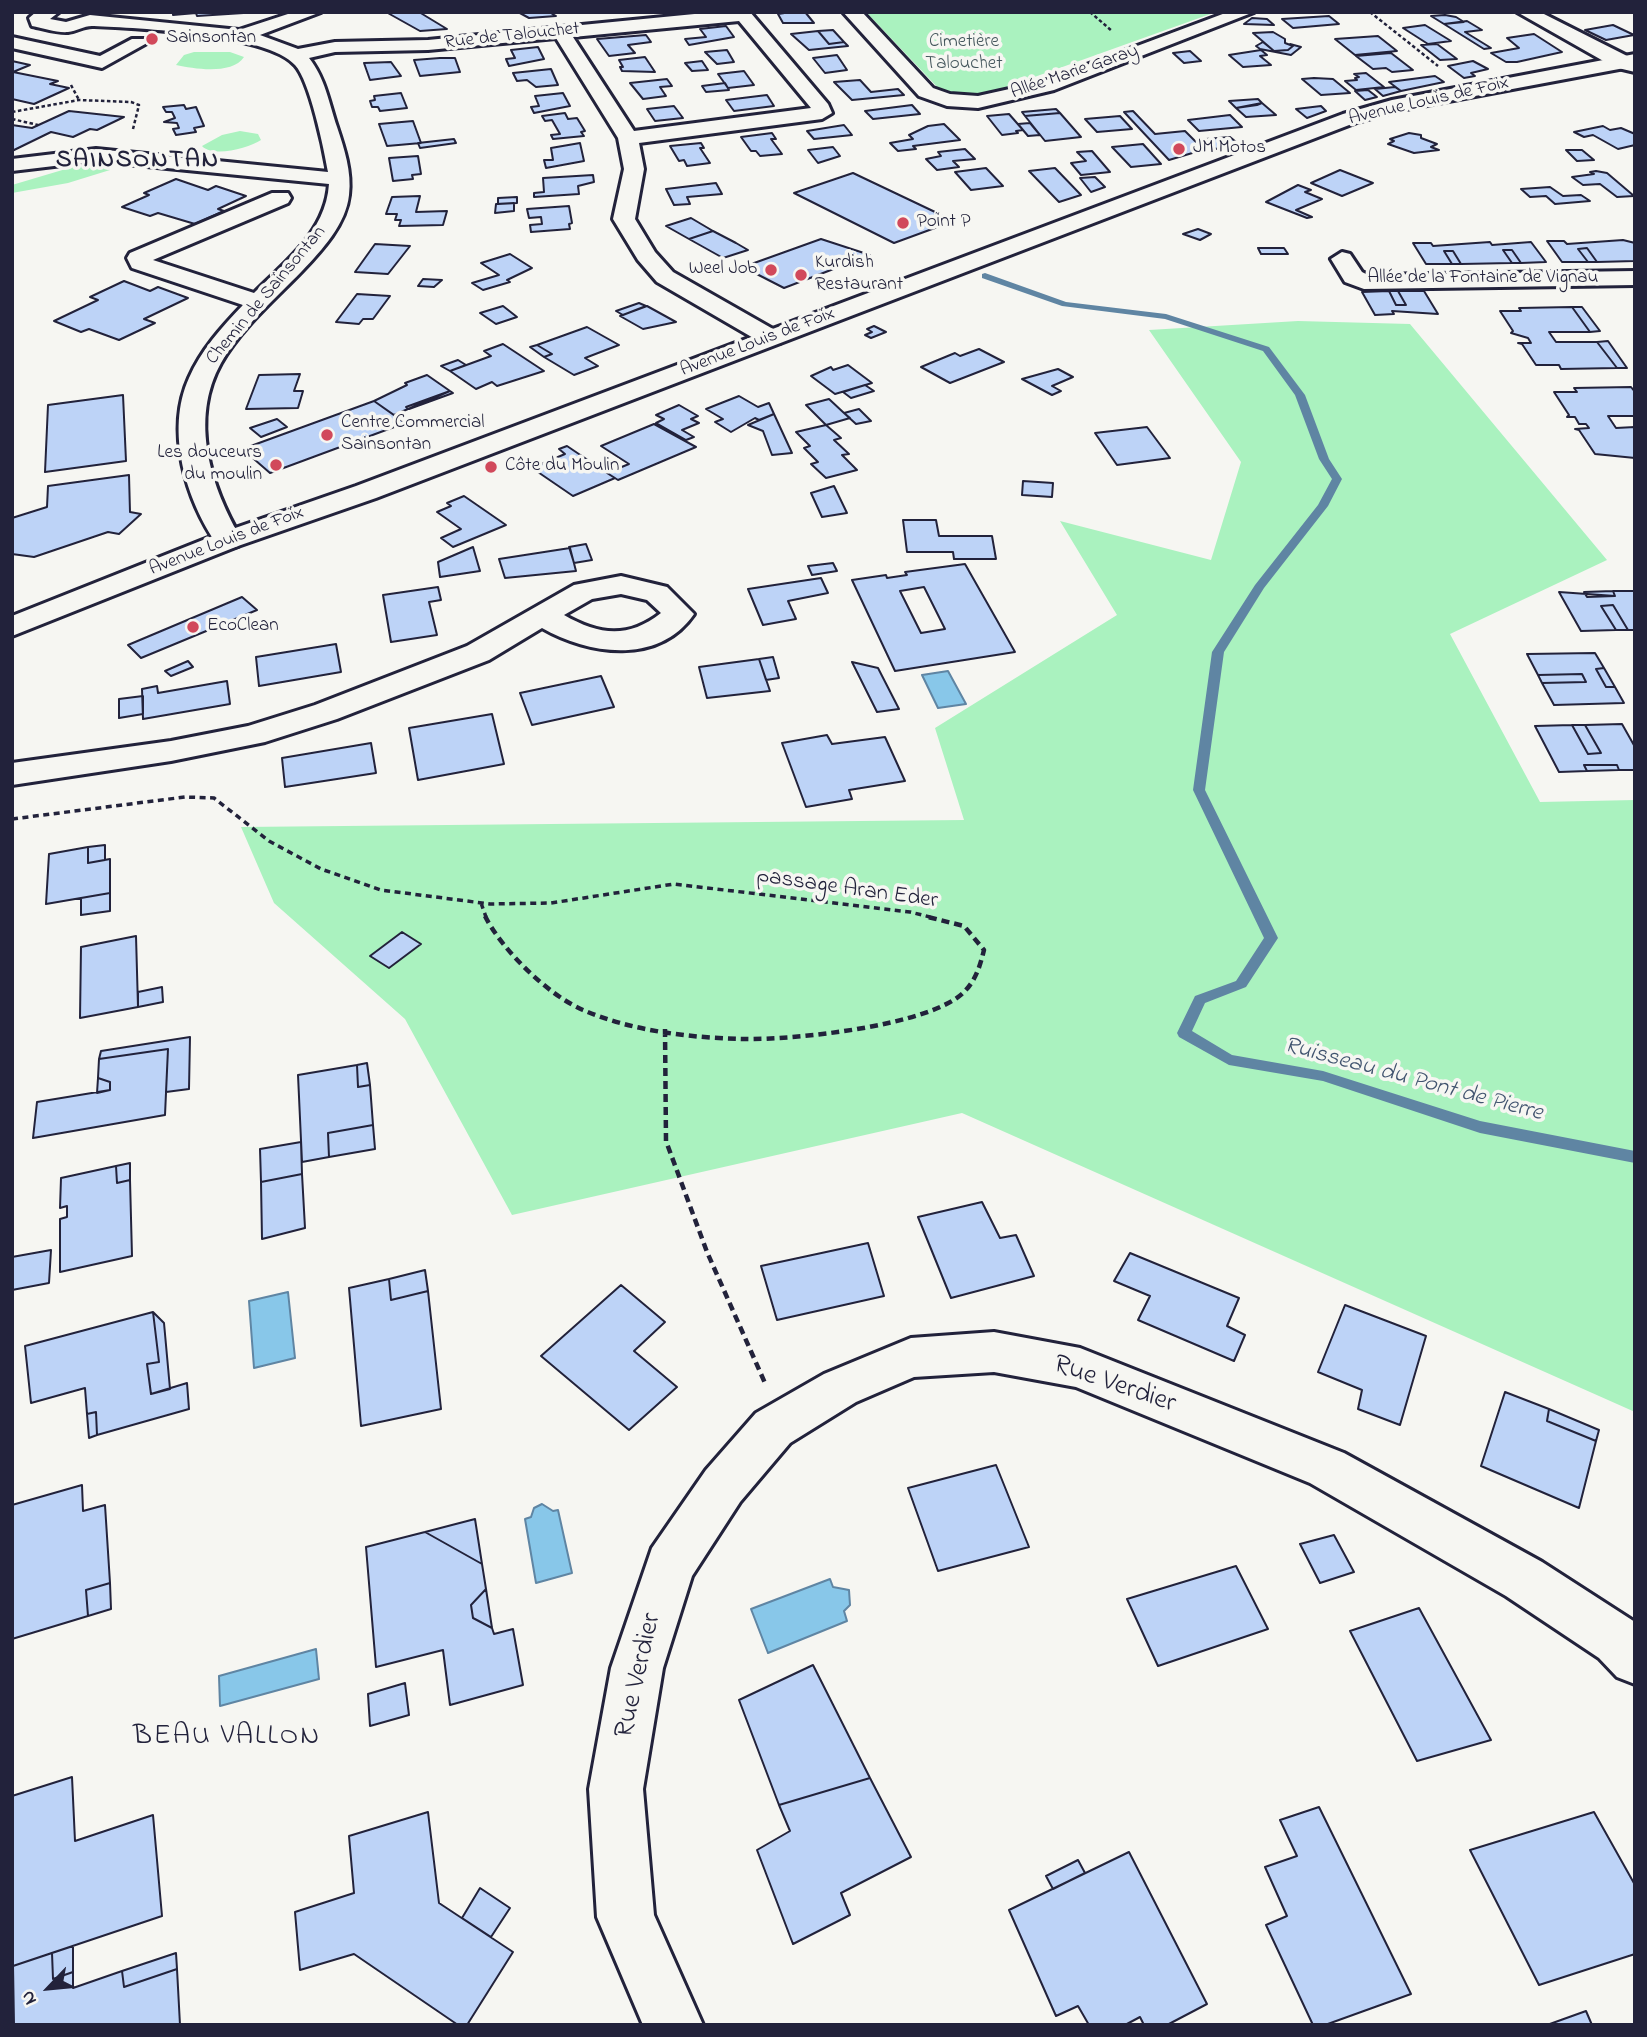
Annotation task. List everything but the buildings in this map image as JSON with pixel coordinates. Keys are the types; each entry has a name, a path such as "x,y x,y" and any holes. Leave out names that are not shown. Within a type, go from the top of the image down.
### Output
{"street":[{"path":"237,37 309,19 326,12"},
{"name":"Allée Marie Garay","path":"852,12 926,92 947,100 978,102 1047,86 1245,12"},
{"path":"1526,12 1630,63"},
{"name":"Rue de Talouchet","path":"296,55 335,47 428,45 742,15 748,18 822,113 628,138"},
{"path":"38,19 67,27 91,16 237,37 271,44 296,55"},
{"path":"271,44 309,19"},
{"path":"309,19 308,42 315,46 335,47"},
{"path":"561,32 628,138 634,169 624,219 646,255 665,277 771,338"},
{"path":"12,41 102,62 138,43"},
{"name":"Chemin de Sainsontan","path":"228,540 214,518 199,477 193,424 196,393 207,367 258,302 328,224 337,205 335,157 309,68 296,55"},
{"name":"Avenue Louis de Foix","path":"12,627 228,540 378,487 1350,118 1392,106 1472,90 1630,63"},
{"path":"12,165 96,155 338,179"},
{"path":"258,302 140,263 138,258 280,198"},
{"name":"Allée de la Fontaine de Vignau","path":"1342,259 1353,278 1364,282 1630,284"},
{"path":"12,775 171,751 253,734 388,690 478,653 545,617"},
{"name":"Rue Verdier","path":"673,2025 626,1917 616,1789 637,1668 670,1564 723,1486 773,1428 840,1388 911,1358 994,1352 1080,1368 1327,1468 1524,1579 1617,1640 1635,1659"}],"path":[{"path":"1090,12 1121,38"},
{"path":"1370,12 1472,90"},
{"path":"12,113 79,100 118,100 139,105"},
{"path":"12,119 38,125"},
{"name":"passage Aran Eder","path":"12,819 171,799 214,798 269,841 321,869 381,890 481,903 551,903 674,884 910,912 964,926 984,950 983,963 972,985 952,1002 899,1024 746,1039 665,1029 597,1015 548,992 484,920 481,903"},
{"path":"665,1029 666,1141 708,1252 763,1380 793,1416"}],"green space":[{"name":"Cimetière Talouchet","path":"866,12 1216,12 987,94 964,96 941,91"},
{"path":"194,52 230,52 244,57 238,63 222,68 203,69 176,65 184,55"},
{"path":"240,131 258,134 261,140 240,149 222,151 207,150 202,146 222,135"},
{"path":"96,160 110,170 68,183 12,193 12,185"},
{"path":"1298,321 1410,324 1607,560 1450,634 1540,802 1635,800 1635,1412 962,1113 512,1215 405,1019 274,903 241,827 964,820 935,728 1117,615 1060,521 1211,560 1241,462 1149,330"}],"water":[{"path":"948,671 966,704 938,708 922,675"},
{"path":"288,1292 295,1358 254,1368 249,1301"},
{"path":"542,1504 553,1511 558,1510 572,1573 536,1583 525,1519 531,1517 534,1508"},
{"path":"830,1579 833,1587 849,1590 850,1605 844,1611 847,1621 768,1653 751,1609"},
{"path":"316,1649 319,1679 220,1706 219,1676"}],"waterway":[{"name":"Ruisseau du Pont de Pierre","path":"985,276 1065,304 1166,317 1266,349 1300,395 1324,459 1337,479 1323,506 1259,587 1218,652 1199,790 1271,938 1241,984 1200,1000 1184,1033 1229,1060 1323,1076 1480,1127 1635,1157"}],"place":[{"name":"Sainsontan","path":"152,39"},
{"name":"JM Motos","path":"1179,149"},
{"name":"Point P","path":"903,223"},
{"name":"Weel Job","path":"771,270"},
{"name":"Kurdish Restaurant","path":"801,275"},
{"name":"Centre Commercial Sainsontan","path":"327,435"},
{"name":"Les douceurs du moulin","path":"276,465"},
{"name":"Côte du Moulin","path":"491,467"},
{"name":"EcoClean","path":"193,627"}],"district":[{"name":"SAINSONTAN","path":"138,162"},
{"name":"BEAU VALLON","path":"227,1738"}]}
